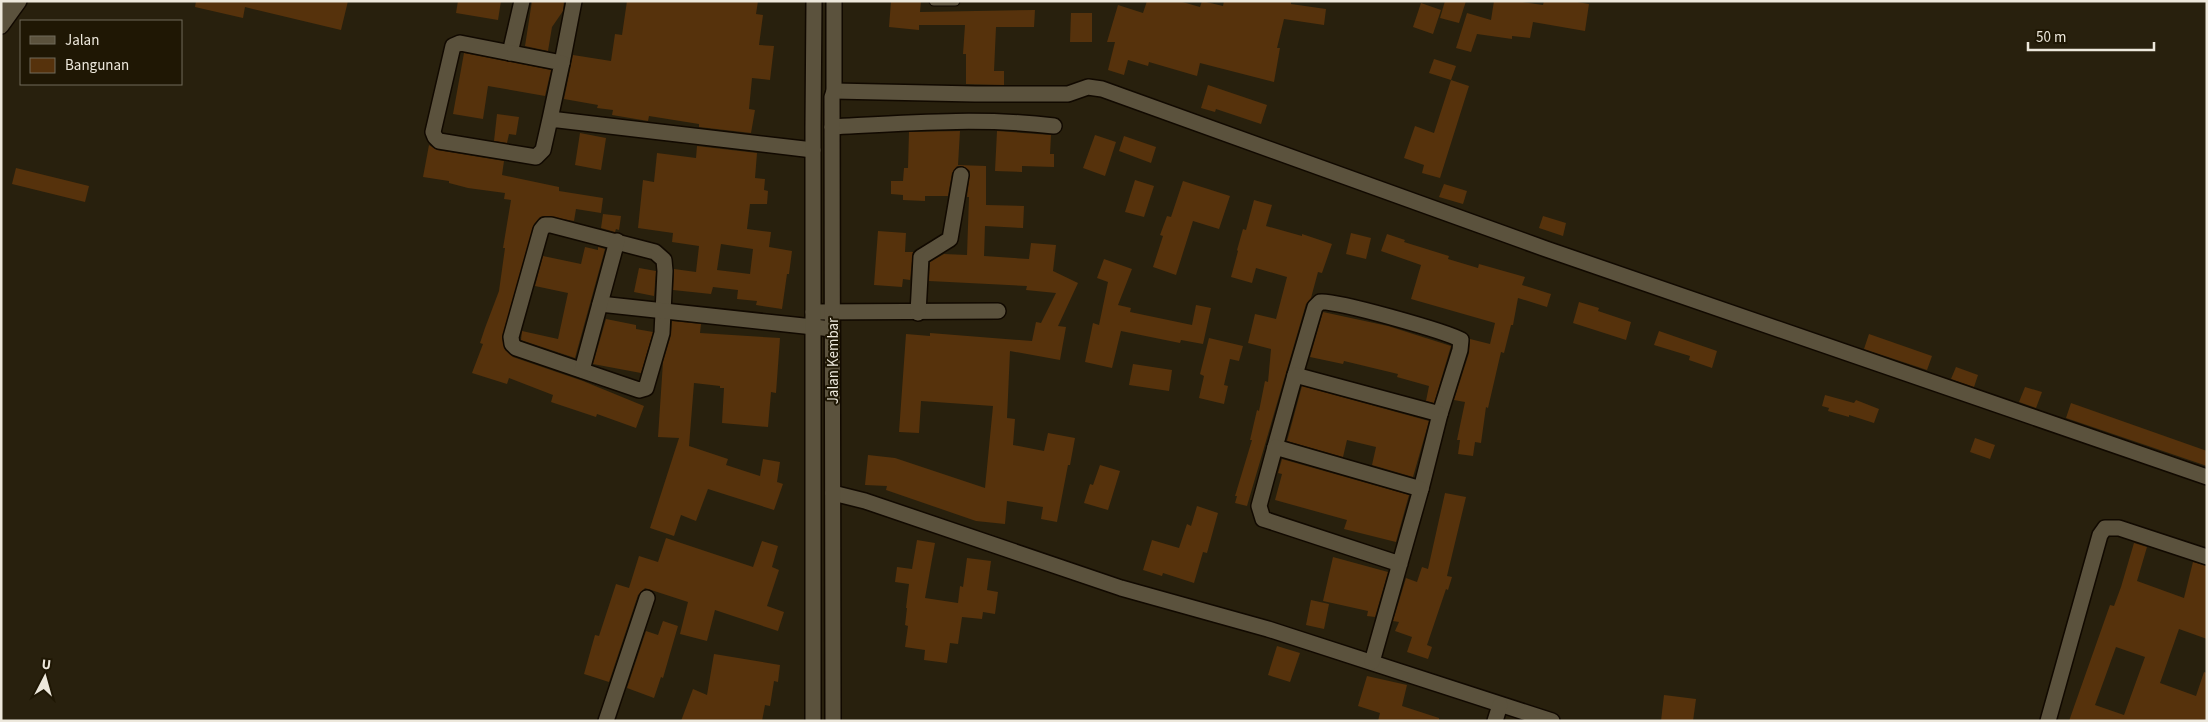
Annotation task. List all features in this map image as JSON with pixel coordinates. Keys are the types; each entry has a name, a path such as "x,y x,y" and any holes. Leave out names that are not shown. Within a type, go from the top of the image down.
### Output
{"street":[{"path":"1,6 4,1"},
{"path":"1,26 19,1"},
{"path":"510,53 522,1"},
{"path":"562,63 460,43 453,46 433,135 439,140 532,158 539,156 543,150 562,63 574,1"},
{"name":"Jalan Kembar","path":"813,721 812,126 814,1"},
{"name":"Jalan Kembar","path":"833,721 832,122 834,1"},
{"path":"833,94 1068,94 1088,87 1102,89 1546,249 2207,477"},
{"path":"550,119 812,150"},
{"path":"832,122 1026,122 1054,126"},
{"path":"918,312 921,257 950,239 961,175"},
{"path":"551,225 655,252 664,260 662,311 660,346 646,388 639,390 516,348 512,344 511,337 542,227 551,225"},
{"path":"582,370 617,241"},
{"path":"1372,662 1400,564 1421,488 1440,414 1460,350 1461,340 1367,310 1328,301 1320,302 1315,307 1259,506 1263,519 1400,564"},
{"path":"600,304 832,329"},
{"path":"813,312 998,311"},
{"path":"1295,375 1440,414"},
{"path":"1275,447 1421,488"},
{"path":"833,493 866,500 1121,588 1372,662 1552,721"},
{"path":"2048,721 2100,535 2105,528 2119,528 2207,557"},
{"path":"606,721 646,598"},
{"path":"1495,721 1500,705"}],"lane":[{"path":"934,1 955,1"}],"building":[{"path":"196,1 348,1 341,30 245,7 243,18 195,7"},
{"path":"458,1 501,1 498,20 456,13"},
{"path":"532,1 564,1 563,11 552,27 548,51 525,46"},
{"path":"627,1 758,1 756,14 763,15 759,45 774,46 770,80 752,78 749,109 755,110 751,133 699,127 699,124 649,116 648,121 612,115 613,110 597,108 598,105 564,99 573,55 611,61 615,34 622,35"},
{"path":"891,1 921,1 920,12 1035,10 1034,27 996,27 994,71 1004,71 1004,85 966,84 966,54 963,54 965,25 919,25 919,30 889,27"},
{"path":"1147,1 1179,1 1200,7 1202,1 1223,6 1224,1 1291,1 1291,4 1326,9 1324,25 1284,19 1277,48 1280,48 1274,82 1200,63 1197,76 1149,62 1148,66 1128,60 1124,75 1108,70 1115,42 1107,42 1118,5 1143,13"},
{"path":"1445,1 1466,1 1459,23 1440,18"},
{"path":"1494,1 1515,1 1543,5 1544,1 1572,1 1589,4 1585,31 1533,22 1530,38 1512,36 1512,39 1477,34 1471,52 1456,48 1467,13 1491,20"},
{"path":"1421,3 1441,10 1433,34 1413,27"},
{"path":"1071,13 1092,13 1092,42 1070,42"},
{"path":"464,53 551,70 545,96 488,86 483,119 453,114"},
{"path":"1434,59 1456,66 1451,80 1429,73"},
{"path":"1451,80 1469,86 1440,178 1422,173 1424,165 1404,158 1415,126 1434,133"},
{"path":"1208,85 1267,105 1261,124 1216,109 1215,112 1201,108"},
{"path":"497,114 519,117 516,135 509,134 507,143 494,141"},
{"path":"960,131 958,165 986,166 986,205 1024,206 1023,228 985,226 984,256 1029,259 1031,243 1056,245 1053,271 1078,283 1058,326 1066,327 1060,360 1010,351 1007,418 1015,419 1013,445 1044,451 1048,433 1075,438 1057,522 1041,519 1043,507 1007,501 1005,524 976,521 886,490 887,486 865,485 868,455 895,458 985,488 993,406 921,401 919,433 899,432 906,334 930,336 930,333 1032,341 1036,322 1041,323 1056,293 1026,290 1027,286 929,281 930,262 944,254 967,255 969,197 967,197 970,171 963,166 957,166 952,173 948,196 925,196 925,201 903,200 903,195 891,194 891,181 903,181 904,168 908,168 909,132"},
{"path":"997,131 1051,135 1050,154 1054,154 1054,167 1022,166 1022,172 995,171"},
{"path":"580,133 606,138 601,170 575,165"},
{"path":"1095,135 1116,142 1105,176 1083,168"},
{"path":"1124,136 1156,147 1151,163 1119,151"},
{"path":"429,145 437,150 504,161 502,175 559,187 559,191 603,198 601,213 576,209 574,221 545,216 540,217 534,224 502,338 505,350 513,357 583,381 644,406 636,428 597,414 596,417 551,402 553,395 509,378 507,384 472,373 483,344 480,343 499,291 505,248 503,248 511,200 504,199 505,193 468,188 449,183 449,181 423,177"},
{"path":"697,146 757,153 755,178 765,179 764,190 768,191 767,204 750,204 747,229 771,232 769,247 792,251 782,309 756,305 757,301 737,299 738,290 713,287 711,294 673,290 674,269 696,272 699,246 672,242 673,233 638,228 643,180 654,182 657,153 696,158","holes":["721,244 753,249 750,274 717,270"]},
{"path":"16,168 89,186 85,202 12,184"},
{"path":"1135,180 1154,186 1144,217 1125,212"},
{"path":"1183,181 1230,196 1219,229 1193,221 1176,275 1153,267 1163,236 1160,235 1167,216 1171,217"},
{"path":"1444,184 1467,191 1463,204 1439,197"},
{"path":"1254,200 1272,205 1266,226 1302,236 1302,234 1332,244 1322,273 1318,272 1311,298 1306,304 1247,506 1235,503 1237,496 1235,496 1252,440 1250,440 1257,410 1259,411 1265,381 1268,382 1271,349 1248,343 1255,314 1276,319 1287,277 1256,268 1252,283 1231,277 1243,229 1246,230"},
{"path":"603,214 621,216 619,230 616,229 615,232 601,228"},
{"path":"1543,216 1566,223 1563,236 1539,228"},
{"path":"878,231 906,233 905,252 913,252 910,280 903,279 902,287 874,285"},
{"path":"1351,233 1371,238 1366,259 1346,254"},
{"path":"1387,234 1405,240 1404,242 1449,256 1448,259 1478,268 1479,264 1525,277 1522,285 1551,294 1547,307 1518,298 1513,325 1511,325 1504,353 1501,352 1488,408 1486,407 1481,443 1475,442 1473,456 1458,454 1460,440 1457,440 1465,402 1454,400 1469,353 1470,339 1490,344 1495,323 1411,299 1421,265 1381,251"},
{"path":"585,247 598,250 598,247 605,249 575,358 521,340 522,331 558,339 568,293 535,286 543,256 581,264"},
{"path":"1104,259 1132,269 1118,305 1131,308 1130,312 1192,325 1196,305 1211,308 1203,344 1181,340 1180,343 1121,331 1112,368 1085,362 1093,323 1099,325 1108,282 1097,278"},
{"path":"639,268 656,271 654,296 634,292"},
{"path":"1579,302 1599,308 1598,311 1631,322 1626,340 1573,323"},
{"path":"1323,312 1388,326 1451,346 1434,403 1426,401 1429,386 1397,377 1398,374 1344,361 1343,364 1310,357"},
{"path":"606,319 636,325 636,329 653,332 641,373 593,364"},
{"path":"672,321 701,324 700,333 780,338 776,393 771,392 768,427 722,423 724,388 694,383 689,446 728,459 726,465 760,476 763,459 780,462 777,482 783,484 774,510 708,489 696,521 681,515 674,536 650,528 679,438 658,437 663,362 671,335"},
{"path":"1659,331 1717,351 1712,368 1689,360 1690,356 1654,345"},
{"path":"1869,334 1932,356 1927,370 1864,349"},
{"path":"1209,338 1243,346 1239,361 1230,359 1224,385 1228,386 1224,404 1199,398 1204,376 1200,374"},
{"path":"1133,364 1172,370 1169,391 1129,385"},
{"path":"1956,367 1978,375 1974,387 1951,379"},
{"path":"1302,386 1429,421 1413,477 1372,465 1376,447 1347,440 1343,457 1287,441"},
{"path":"2025,387 2042,392 2036,408 2019,402"},
{"path":"1825,395 1854,403 1856,400 1879,409 1874,423 1828,411 1829,408 1822,406"},
{"path":"2071,403 2207,451 2207,466 2066,418"},
{"path":"1975,438 1995,445 1990,459 1970,452"},
{"path":"1282,459 1409,495 1396,542 1344,529 1347,520 1275,500 1282,474 1278,473"},
{"path":"1100,465 1120,471 1108,510 1084,503 1090,484 1093,485"},
{"path":"1445,493 1466,497 1447,576 1452,577 1427,645 1432,647 1428,659 1407,652 1412,637 1395,631 1399,622 1393,621 1406,578 1417,582 1422,567 1428,569"},
{"path":"1197,506 1218,513 1207,553 1203,552 1194,583 1163,573 1162,576 1143,570 1152,540 1179,548 1187,524 1191,526"},
{"path":"666,538 753,567 762,541 778,546 772,567 779,570 767,606 784,612 778,631 715,610 707,641 680,634 688,602 645,588 638,595 609,682 584,674 595,635 599,636 616,584 629,588 639,556 658,562"},
{"path":"917,540 935,543 925,598 958,603 960,586 963,587 967,558 991,561 987,590 998,592 995,614 983,612 982,619 962,617 958,644 950,643 947,663 924,660 925,650 905,647 908,626 905,625 909,584 895,582 897,567 912,569"},
{"path":"2134,543 2147,547 2137,581 2184,598 2193,562 2207,566 2207,639 2179,629 2160,683 2196,696 2204,672 2207,673 2207,721 2069,721 2110,605 2114,606","holes":["2116,647 2145,657 2124,715 2095,705"]},
{"path":"1333,557 1388,572 1375,617 1367,616 1368,611 1323,601"},
{"path":"1311,600 1329,604 1324,629 1306,625"},
{"path":"663,621 678,626 663,678 661,677 654,698 627,688 646,631 658,635"},
{"path":"1277,646 1300,653 1290,682 1268,675"},
{"path":"714,654 780,665 778,682 774,681 770,706 765,705 762,721 681,721 693,689 707,695"},
{"path":"1367,676 1407,685 1402,706 1439,718 1439,721 1378,721 1380,713 1358,706"},
{"path":"1664,695 1696,699 1693,721 1661,721"}]}
